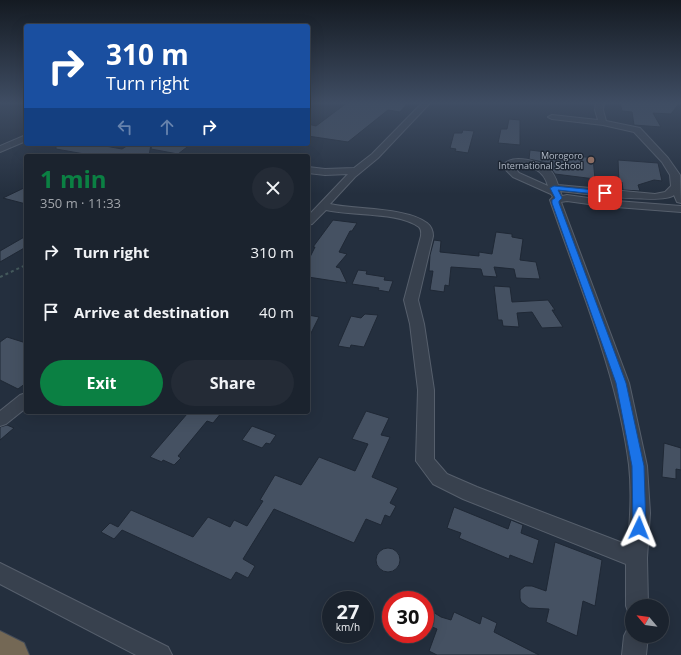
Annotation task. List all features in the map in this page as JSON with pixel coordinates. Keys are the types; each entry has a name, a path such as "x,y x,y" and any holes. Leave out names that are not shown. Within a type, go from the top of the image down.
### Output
{"highway":[{"path":"0,648 12,655"}],"street":[{"path":"310,220 358,170 376,156 398,133"},
{"path":"639,133 665,160 675,175 676,187 681,200"},
{"path":"0,149 24,139"},
{"path":"310,170 325,172 358,170"},
{"path":"556,193 655,197 668,195 676,187"},
{"path":"556,193 567,198 603,203 681,209"},
{"path":"556,193 556,203 621,383 638,466 640,513 637,558 637,599"},
{"path":"324,206 408,218 424,225 427,230 427,236 411,300 426,390 425,460 440,479 470,493 637,558"},
{"path":"0,420 24,401"},
{"path":"0,573 160,655"},
{"path":"634,655 635,643"}],"path":[{"path":"0,277 24,266"}],"building":[{"path":"310,133 360,133 348,142 310,136"},
{"path":"454,133 474,133 468,153 455,151 456,149 450,148"},
{"path":"500,133 520,133 520,145 498,143"},
{"path":"56,146 105,146 122,149 127,146 151,146 149,154 85,154 56,149"},
{"path":"152,146 188,146 178,154 151,149"},
{"path":"530,150 593,158 595,179 555,174 547,163 529,159"},
{"path":"618,160 658,163 662,181 654,180 638,185 640,191 623,190 622,182 619,182"},
{"path":"24,188 24,203 3,198"},
{"path":"333,220 357,223 352,231 350,231 339,252 347,254 336,267 340,268 347,283 310,277 310,257 315,247 313,247"},
{"path":"496,232 512,234 512,237 523,239 520,260 536,262 540,279 516,278 514,269 494,267 497,277 483,276 481,269 451,267 449,286 445,285 444,292 430,290 433,271 429,271 430,255 434,240 441,241 440,252 479,256 479,252 492,254"},
{"path":"24,237 24,248 0,262 0,251"},
{"path":"358,270 367,271 366,274 385,277 384,280 393,281 389,292 378,290 379,288 352,284"},
{"path":"494,286 510,287 512,302 548,300 555,310 552,310 563,327 542,328 532,312 517,313 519,327 503,326 502,320 498,320"},
{"path":"365,314 378,315 364,347 351,345 350,348 338,346 351,316 361,318"},
{"path":"310,315 319,317 310,335"},
{"path":"7,337 24,342 24,384 18,389 0,380 0,342"},
{"path":"366,411 389,418 381,435 390,437 372,477 398,488 390,503 396,506 390,517 385,515 381,525 366,519 354,543 274,509 243,559 255,566 248,578 236,572 231,580 122,530 114,539 101,532 110,523 118,527 131,510 193,537 208,517 230,527 234,520 247,526 263,501 260,500 275,475 301,485 319,457 355,471 368,444 352,439"},
{"path":"187,414 220,414 213,423 207,421 178,456 181,458 174,465 163,460 162,462 150,457"},
{"path":"7,425 14,428 0,440 0,427"},
{"path":"252,426 276,435 270,444 266,443 262,448 242,440"},
{"path":"664,443 681,448 681,470 676,469 676,479 662,477"},
{"path":"454,507 508,529 511,520 523,525 521,533 539,540 533,564 510,555 509,559 459,538 461,533 447,528"},
{"path":"555,542 602,560 595,606 583,601 577,636 546,622 549,609 529,608 521,602 520,598 520,590 525,586 532,586 546,591"},
{"path":"388,548 396,552 400,560 396,568 388,572 380,568 376,560 380,552"},
{"path":"454,612 480,624 482,616 497,623 494,632 539,655 437,655 429,651 432,643 434,643 434,637 437,629 434,628 434,613 441,617 451,620"}],"place":[{"name":"Morogoro International School","path":"591,160"}],"route":[{"path":"605,193 554,188 559,198 555,200 571,248 588,290 621,383 638,466 640,513 639,528"}]}
